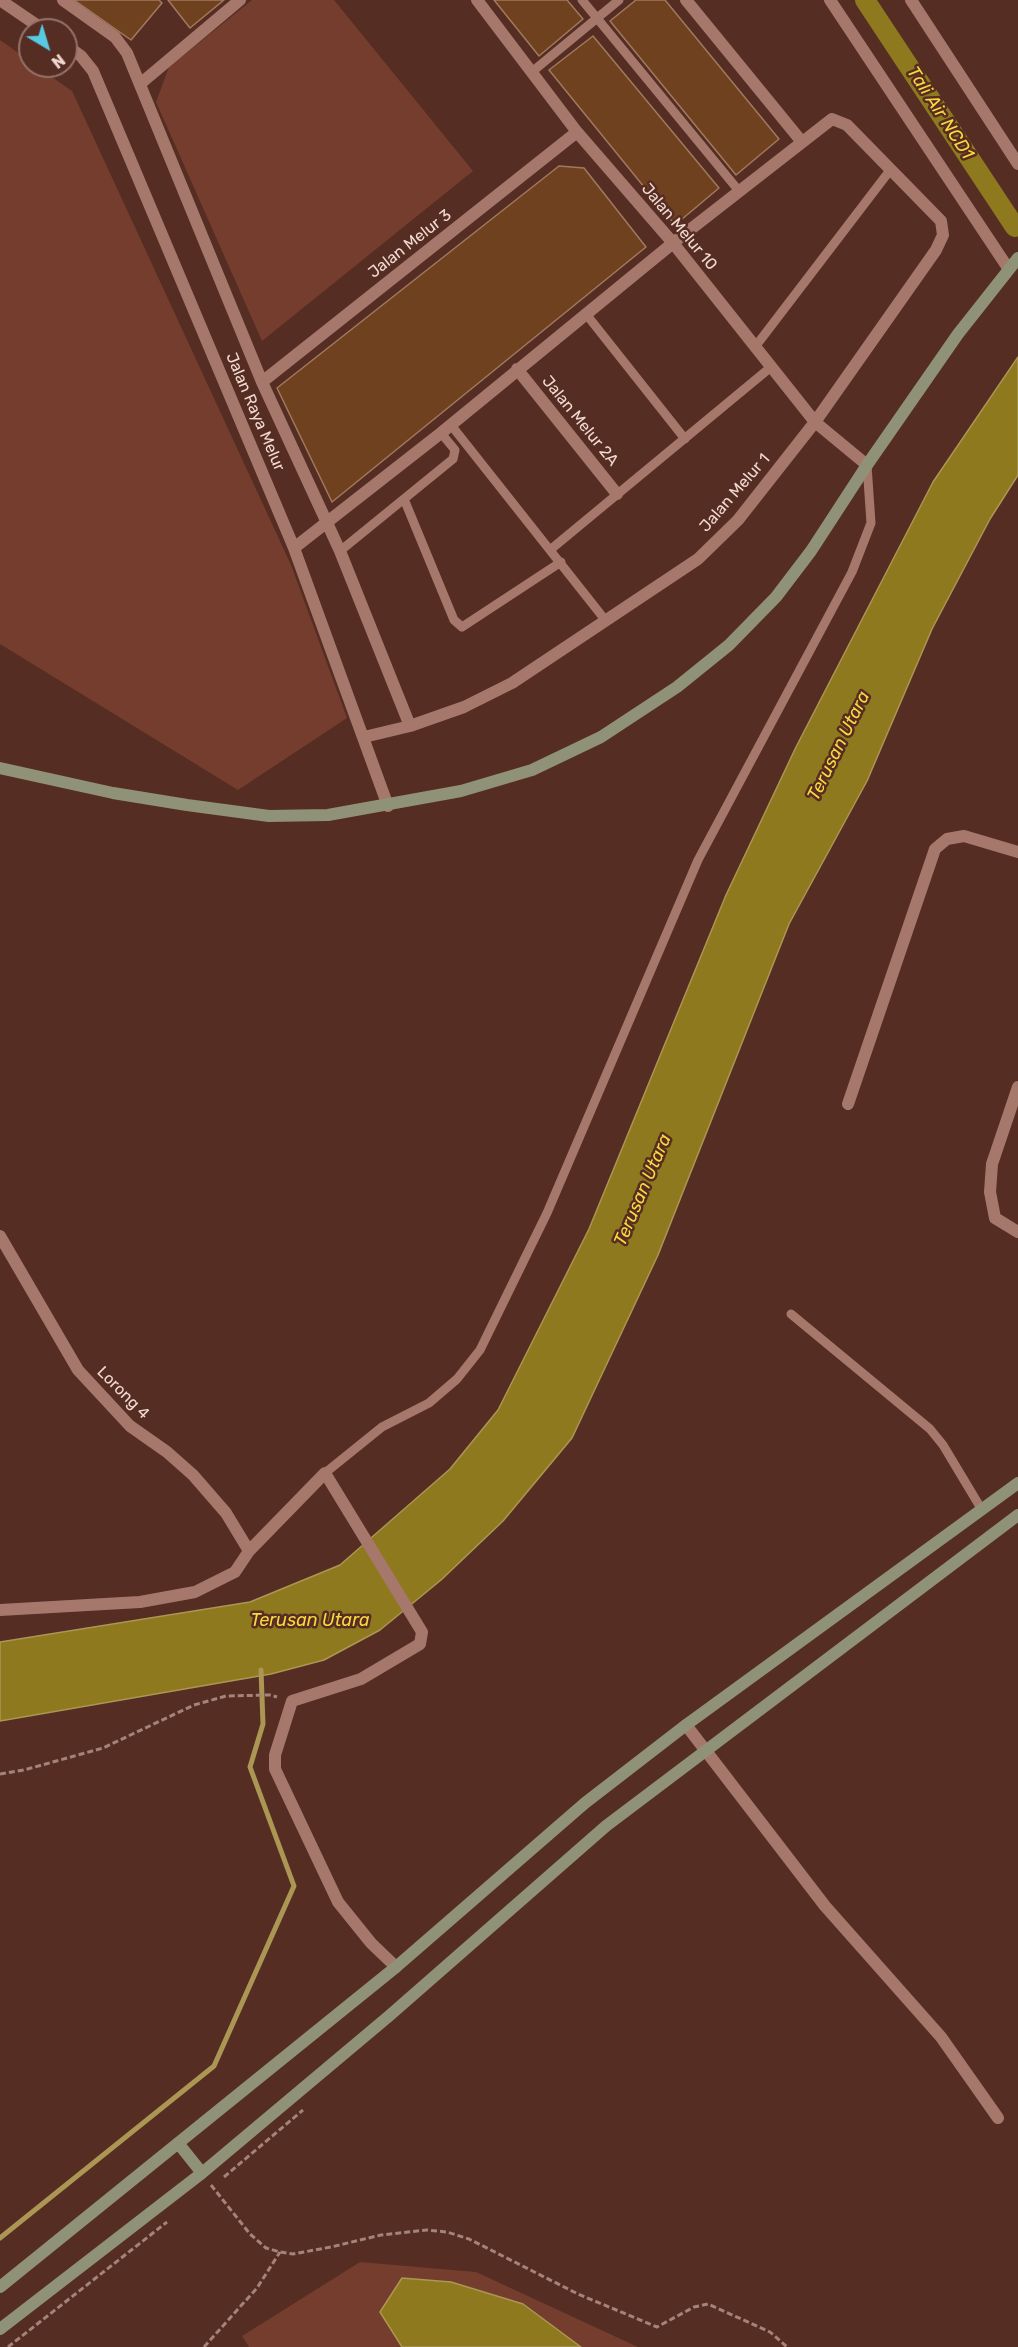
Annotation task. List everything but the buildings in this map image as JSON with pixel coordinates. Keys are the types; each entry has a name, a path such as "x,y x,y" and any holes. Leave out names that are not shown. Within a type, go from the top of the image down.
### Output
{"street":[{"path":"0,0 26,18"},
{"path":"63,0 115,37 127,53 262,382 340,551 410,726"},
{"path":"140,84 240,0"},
{"name":"Jalan Melur 10","path":"477,0 577,132 673,243 815,422 867,465"},
{"path":"686,0 802,142"},
{"path":"830,0 1008,268"},
{"path":"911,0 1017,159"},
{"name":"Jalan Raya Melur","path":"78,54 93,71 294,548 388,806"},
{"path":"294,548 446,429 673,243 832,119 840,120 891,169"},
{"name":"Jalan Melur 3","path":"262,382 577,132"},
{"name":"Jalan Melur 1","path":"364,737 410,726 464,707 512,683 698,559 738,520 815,422 936,250 943,235 941,221 891,169"},
{"path":"0,768 113,793 269,816 328,815 461,791 532,770 601,736 677,687 729,645 776,597 812,552 867,465 958,334 1018,258"},
{"name":"Jalan Melur 2A","path":"517,369 617,494"},
{"path":"849,1104 935,849 947,839 964,836 1018,852"},
{"path":"1018,1087 1015,1108 992,1164 990,1192 995,1218 1018,1232"},
{"name":"Lorong 4","path":"0,1236 78,1370 130,1426 167,1452 193,1475 226,1513 249,1551"},
{"path":"0,1610 140,1602 195,1592 235,1572 249,1551 328,1478 422,1632 420,1644 361,1679 292,1701 275,1755 275,1769 338,1902 371,1943 396,1967"},
{"path":"0,2287 396,1967 585,1803 686,1725 1018,1483"},
{"path":"0,2329 202,2173 389,2016 606,1826 1018,1515"},
{"path":"686,1725 825,1906 941,2037 998,2118"},
{"path":"178,2143 202,2173"}],"lane":[{"path":"582,0 740,191"},
{"path":"533,71 619,0"},
{"path":"755,347 891,169"},
{"path":"586,314 685,439"},
{"path":"550,550 771,368"},
{"path":"340,551 456,455 446,429"},
{"path":"446,429 561,562 606,621"},
{"path":"328,1478 382,1427 429,1403 457,1379 480,1350 548,1213 698,860 852,572 871,523 867,465"},
{"path":"404,499 454,620 462,627 561,562"},
{"path":"791,1314 930,1430 943,1445 982,1510"}],"path":[{"path":"0,1774 24,1770 103,1748 194,1705 226,1696 270,1695"},
{"path":"202,2173 249,2234 267,2248 280,2252 293,2254 381,2235 426,2230 447,2232 469,2239 578,2294 657,2327 694,2307 708,2304 770,2332 787,2347"},
{"path":"204,2347 257,2288 280,2252"}],"shaded area":[{"path":"252,0 334,0 473,171 262,341 156,102 169,67"},
{"path":"0,40 18,53 18,78 53,78 72,91 291,565 347,718 238,790 0,644"},
{"path":"360,2262 476,2272 638,2347 581,2347 523,2304 380,2312 402,2347 249,2347 242,2336"}],"water":[{"name":"Terusan Utara","path":"1018,357 1018,475 990,519 932,629 867,781 789,924 658,1255 572,1438 503,1521 441,1580 380,1630 324,1660 271,1674 0,1721 0,1642 250,1602 340,1565 450,1469 498,1410 589,1229 726,895 796,747 933,482"},
{"path":"402,2278 451,2282 523,2304 581,2347 402,2347 380,2312"}],"waterway":[{"name":"Tali Air NCD1","path":"865,0 1015,227"},
{"path":"0,2238 214,2066 294,1886 250,1767 263,1724 261,1670"}]}
